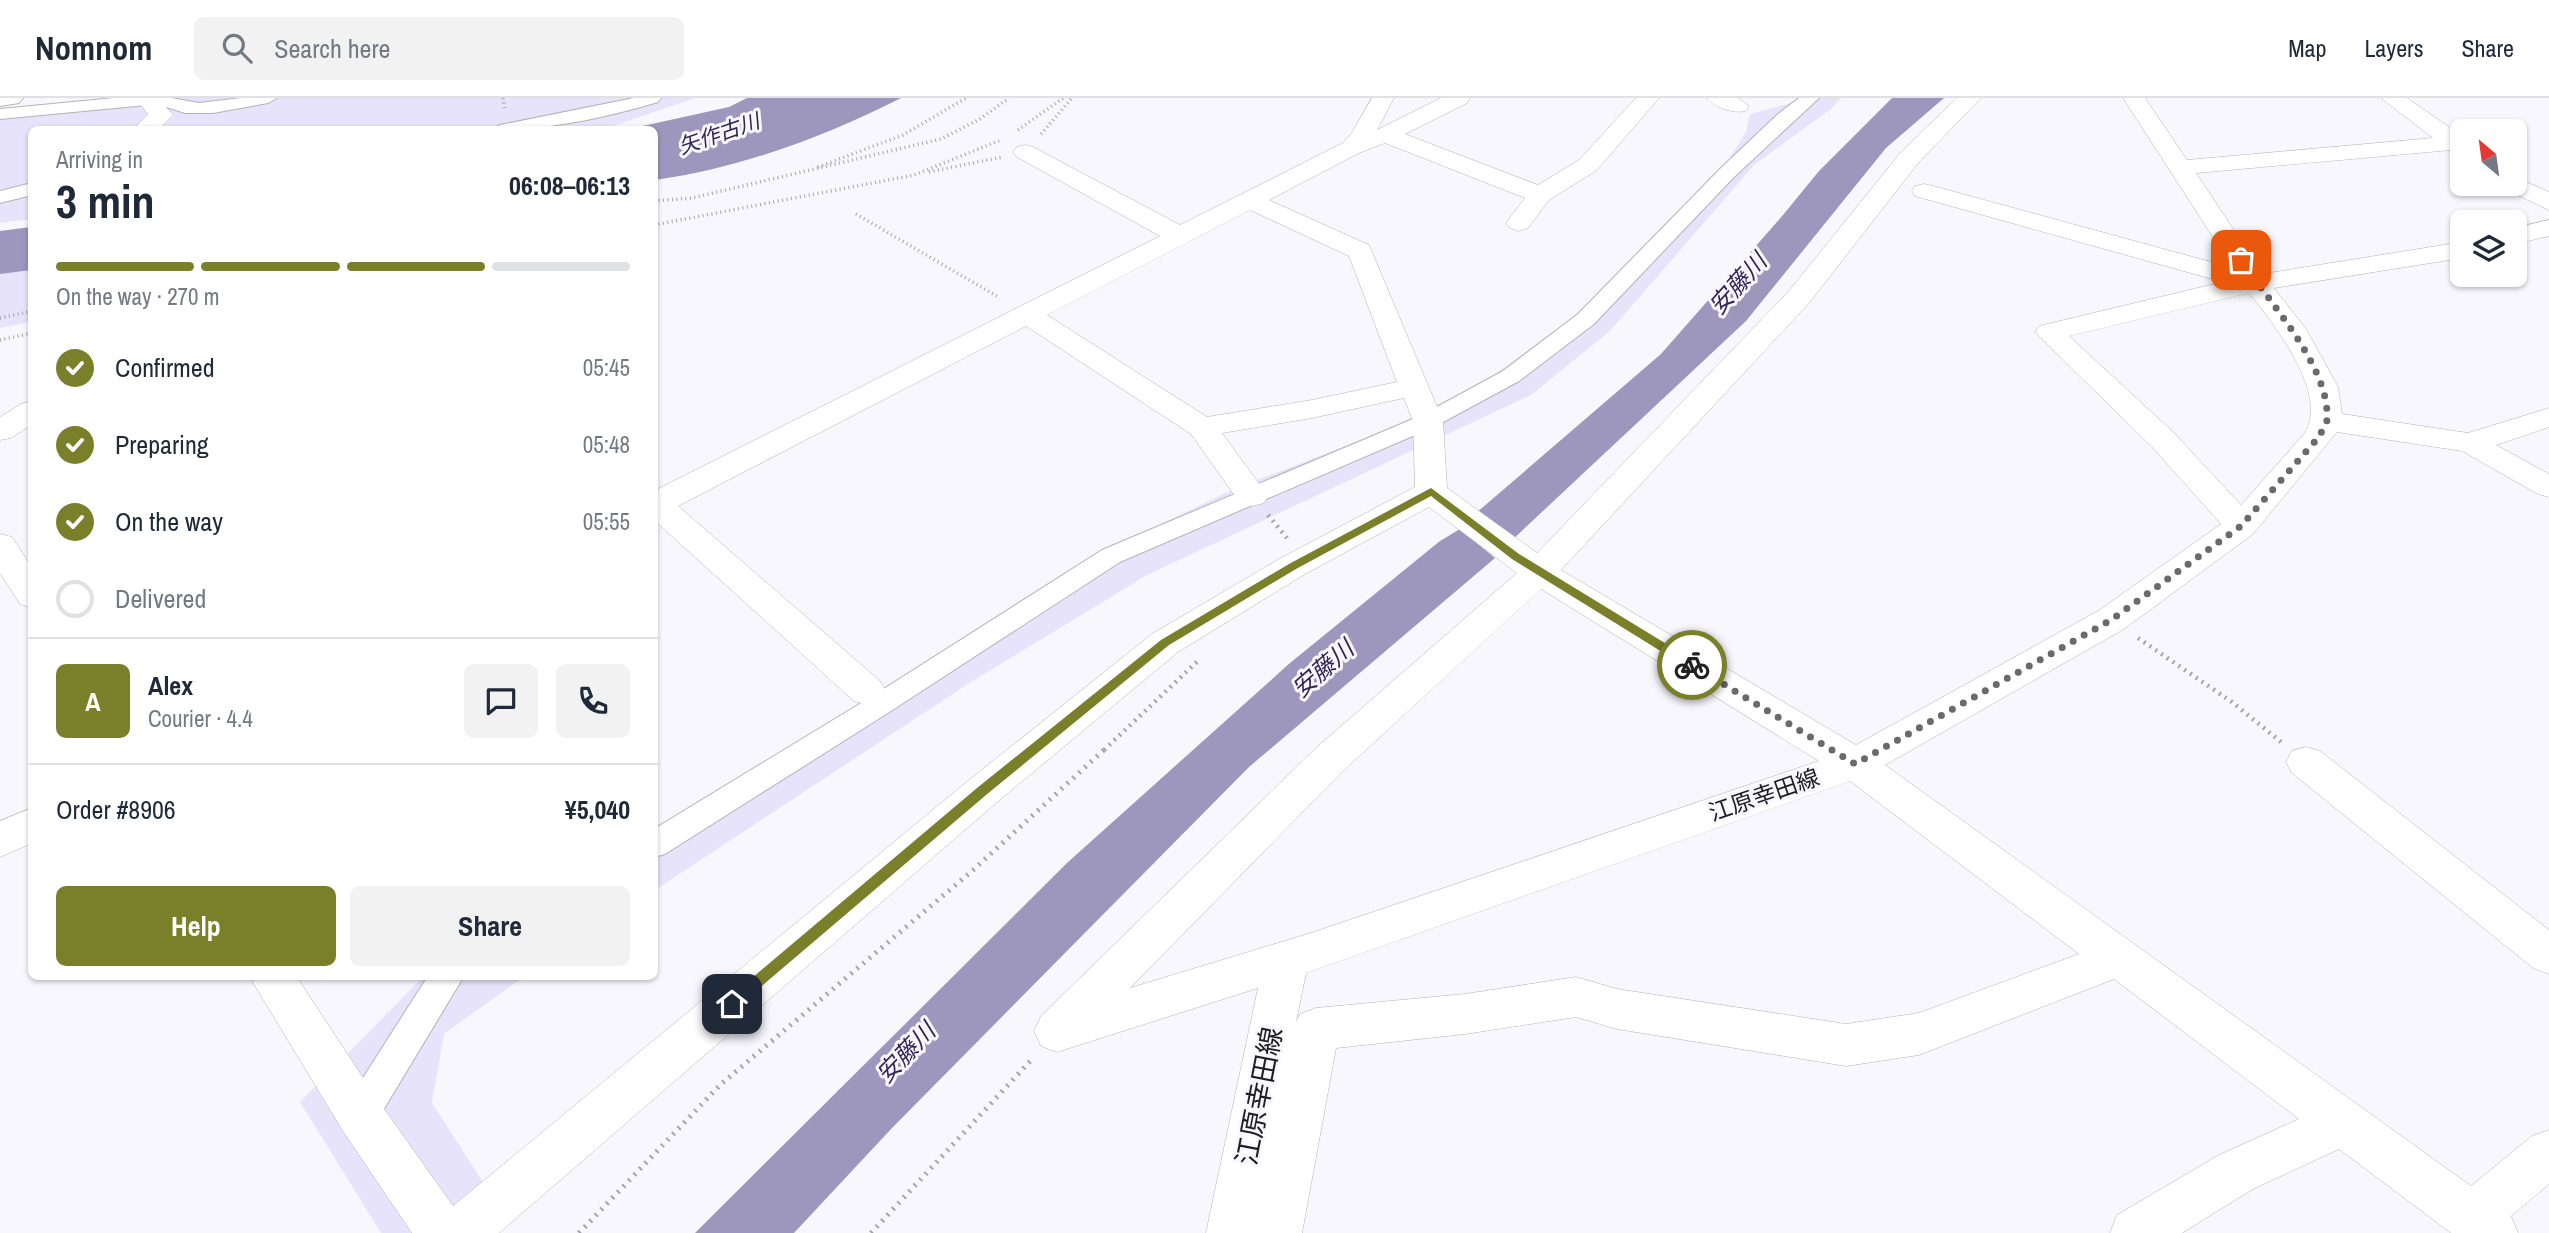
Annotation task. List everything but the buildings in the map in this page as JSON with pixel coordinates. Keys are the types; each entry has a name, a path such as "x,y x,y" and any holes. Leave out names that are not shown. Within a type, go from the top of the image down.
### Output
{"street":[{"path":"0,99 8,98"},
{"path":"0,114 160,98 168,104 192,109 268,98"},
{"path":"149,126 161,115 152,105 160,98"},
{"path":"521,126 652,98"},
{"path":"1351,148 1361,137 1383,98"},
{"path":"658,502 1351,148 1385,135 1459,98"},
{"path":"1518,223 1540,195 1588,165 1648,98"},
{"path":"658,843 881,704 1111,556 1428,421 1511,376 1586,319 1727,173 1784,118 1810,98"},
{"path":"1057,1031 1799,296 1910,157 1970,98"},
{"path":"2134,98 2256,284 2292,328 2323,387 2328,421 2470,443 2549,487"},
{"path":"2392,98 2450,139"},
{"path":"1385,135 1540,195"},
{"path":"1019,142 1180,236"},
{"path":"2180,168 2291,155 2450,146"},
{"path":"0,197 28,190"},
{"path":"1924,191 2256,284"},
{"path":"2527,191 2549,202"},
{"path":"1249,200 1360,251 1428,421 1431,492"},
{"path":"2527,233 2549,228"},
{"path":"2241,526 2164,441 2049,332 2256,284 2450,252"},
{"path":"1025,313 1202,427 1252,496"},
{"path":"1202,427 1312,409 1414,387"},
{"path":"0,431 28,413"},
{"path":"2470,443 2549,417"},
{"name":"江原幸田線","path":"1231,1233 1299,956 1855,764 2111,620 2241,526 2318,438 2328,421"},
{"path":"2514,427 2549,429"},
{"path":"1431,492 1527,564 1855,764 2482,1225 2549,1153"},
{"path":"460,1233 982,792 1165,642 1305,560 1431,492"},
{"path":"658,507 867,691"},
{"path":"0,545 28,590"},
{"path":"2306,762 2549,955"},
{"path":"0,840 28,826"},
{"path":"1057,1031 1299,956"},
{"path":"1277,1233 1316,1029 1465,1014 1576,997 1617,1009 1846,1045 1919,1034 2119,958"},
{"path":"274,980 360,1115 442,1233"},
{"path":"360,1115 444,980"},
{"path":"2135,1233 2236,1172 2343,1123"}],"path":[{"path":"797,174 903,135 966,98"},
{"path":"658,201 692,198 942,139 980,119 1009,98"},
{"path":"1019,142 1063,98"},
{"path":"658,224 914,175 1019,142 1072,98"},
{"path":"914,175 1002,140"},
{"path":"856,214 1025,313"},
{"path":"0,318 28,312"},
{"path":"0,340 28,333"},
{"path":"1252,496 1305,560"},
{"path":"2111,620 2232,702 2306,762"},
{"path":"579,1233 720,1085 972,871 1161,698 1208,651"},
{"path":"871,1233 1057,1031"}],"shaded area":[{"path":"117,98 695,98 613,126 28,126 28,219 0,223 0,109"},
{"path":"1798,98 1841,98 1831,109 1755,164 1610,331 1531,395 1147,575 971,682 658,888 658,830 1098,554 1236,488 1388,430 1486,381 1588,306 1631,263 1729,159 1746,132 1750,114 1791,103"},
{"path":"28,257 28,323 0,328 0,261"},
{"path":"420,980 519,980 444,1034 432,1103 492,1196 450,1233 381,1233 300,1102"}],"water":[{"name":"矢作古川","path":"747,98 901,98 842,126 781,149 719,168 658,180 658,126 643,126 729,107"},
{"name":"安藤川","path":"1892,98 1944,98 1886,148 1746,321 1512,540 1475,514 1661,354 1819,171"},
{"path":"28,227 28,270 0,274 0,231"},
{"name":"安藤川","path":"1460,529 1495,558 1249,767 892,1128 794,1233 695,1233 1067,863 1290,663 1440,541"}],"way so far":[{"path":"1692,665 1855,764 2111,620 2241,526 2318,438 2328,421 2323,387 2292,328 2256,284 2241,260"}],"route":[{"path":"732,1004 982,792 1165,642 1293,566 1431,492 1539,572 1692,665"}]}
